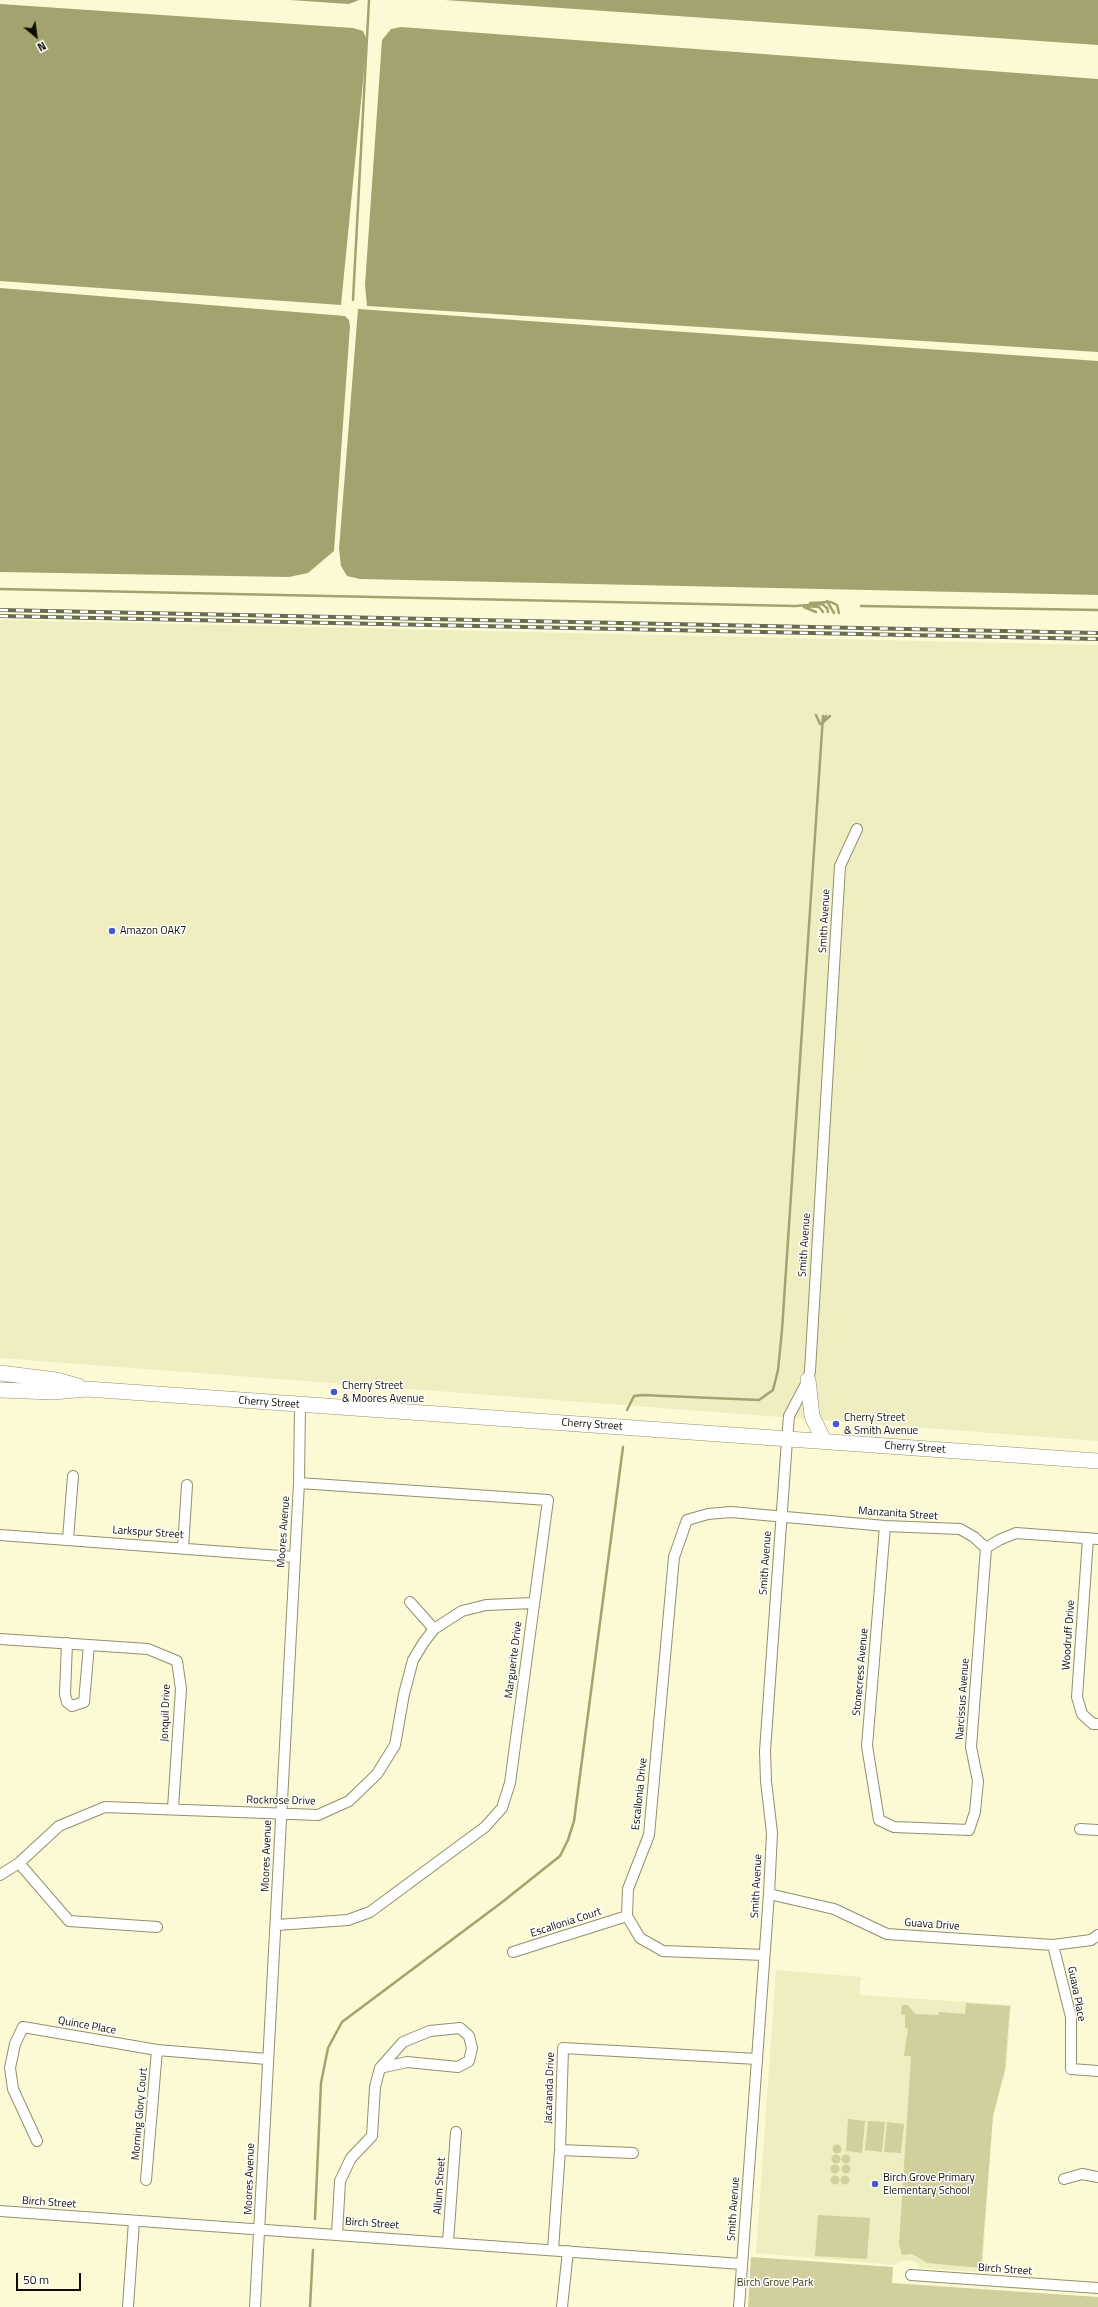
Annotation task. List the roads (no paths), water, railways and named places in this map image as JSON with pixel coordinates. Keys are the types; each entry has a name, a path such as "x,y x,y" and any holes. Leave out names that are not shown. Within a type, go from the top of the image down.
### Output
{"street":[{"name":"Smith Avenue","path":"739,2307 769,1894 772,1833 766,1781 765,1751 787,1440 789,1416 808,1380 840,866 857,829"},
{"name":"Cherry Street","path":"0,1373 56,1380 87,1389"},
{"path":"808,1380 812,1416 824,1442"},
{"name":"Cherry Street","path":"0,1390 53,1392 87,1389 1098,1461"},
{"name":"Moores Avenue","path":"256,2307 267,2059 277,1925 280,1814 299,1483 300,1405"},
{"path":"68,1539 73,1476"},
{"name":"Marguerite Drive","path":"277,1925 348,1920 370,1912 485,1827 502,1808 510,1783 548,1500 299,1483"},
{"path":"183,1548 188,1485"},
{"name":"Manzanita Street","path":"687,1520 708,1514 731,1512 885,1526 960,1529 974,1537 986,1548"},
{"name":"Escallonia Drive","path":"627,1916 628,1889 649,1835 674,1558 687,1520"},
{"name":"Stonecress Avenue","path":"879,1820 867,1746 885,1526"},
{"path":"986,1548 999,1540 1016,1533 1093,1539"},
{"name":"Larkspur Street","path":"0,1535 294,1557"},
{"name":"Woodruff Drive","path":"1093,1539 1077,1697 1082,1714 1093,1724 1098,1724"},
{"name":"Narcissus Avenue","path":"879,1820 894,1827 969,1830 975,1812 978,1781 971,1747 986,1548"},
{"path":"410,1602 434,1629"},
{"name":"Rockrose Drive","path":"0,1875 20,1863 59,1826 105,1807 173,1808 318,1815 349,1801 377,1774 395,1745 404,1694 413,1660 434,1629 462,1611 486,1605 534,1603"},
{"name":"Jonquil Drive","path":"0,1639 148,1649 176,1660 181,1689 173,1808"},
{"path":"67,1644 65,1694 67,1702 72,1706 84,1702 89,1645"},
{"path":"1080,1829 1098,1830"},
{"path":"20,1863 69,1921 157,1926"},
{"name":"Guava Drive","path":"769,1894 834,1909 887,1934 1053,1945 1091,1940 1098,1935"},
{"path":"627,1916 640,1938 664,1951 764,1955"},
{"name":"Escallonia Court","path":"513,1952 627,1916"},
{"name":"Guava Place","path":"1053,1945 1071,2017 1071,2070 1098,2071"},
{"name":"Quince Place","path":"37,2140 13,2089 10,2068 15,2044 24,2027 157,2050 267,2059"},
{"path":"337,2234 340,2181 351,2158 372,2136 375,2087 380,2068 402,2042 430,2031 460,2028 470,2036 472,2048 469,2061 458,2067 407,2062 380,2068"},
{"name":"Jacaranda Drive","path":"553,2250 560,2150 562,2048 757,2059"},
{"name":"Morning Glory Court","path":"146,2180 157,2050"},
{"name":"Allum Street","path":"448,2242 456,2132"},
{"path":"560,2150 633,2153"},
{"path":"1064,2179 1082,2174 1098,2177"},
{"name":"Birch Street","path":"0,2211 742,2264"},
{"path":"128,2307 134,2221"},
{"path":"562,2307 568,2251"},
{"name":"Birch Street","path":"911,2275 1098,2288"}],"waterway":[{"path":"353,300 369,0"},
{"path":"0,589 795,606 822,604 827,608 828,612"},
{"path":"827,601 834,613"},
{"path":"810,603 831,602 837,605 839,613"},
{"path":"805,606 819,607 823,612"},
{"path":"861,606 1098,610"},
{"path":"804,607 816,612"},
{"path":"816,715 820,724"},
{"path":"627,1410 634,1396 642,1395 759,1400 773,1390 778,1370 782,1330 823,716"},
{"path":"823,720 826,716"},
{"path":"821,724 830,716"},
{"path":"315,2219 321,2083 328,2048 342,2022 501,1903 560,1856 568,1840 574,1821 623,1447"},
{"path":"310,2307 313,2250"}],"railway":[{"path":"0,610 1098,633"},
{"path":"0,616 1098,639"}],"place":[{"name":"Amazon OAK7","path":"112,931"},
{"name":"Cherry Street & Moores Avenue","path":"334,1392"},
{"name":"Cherry Street & Smith Avenue","path":"836,1424"},
{"name":"Birch Grove Primary Elementary School","path":"875,2184"}],"park label":[{"name":"Birch Grove Park","path":"775,2283"}]}
